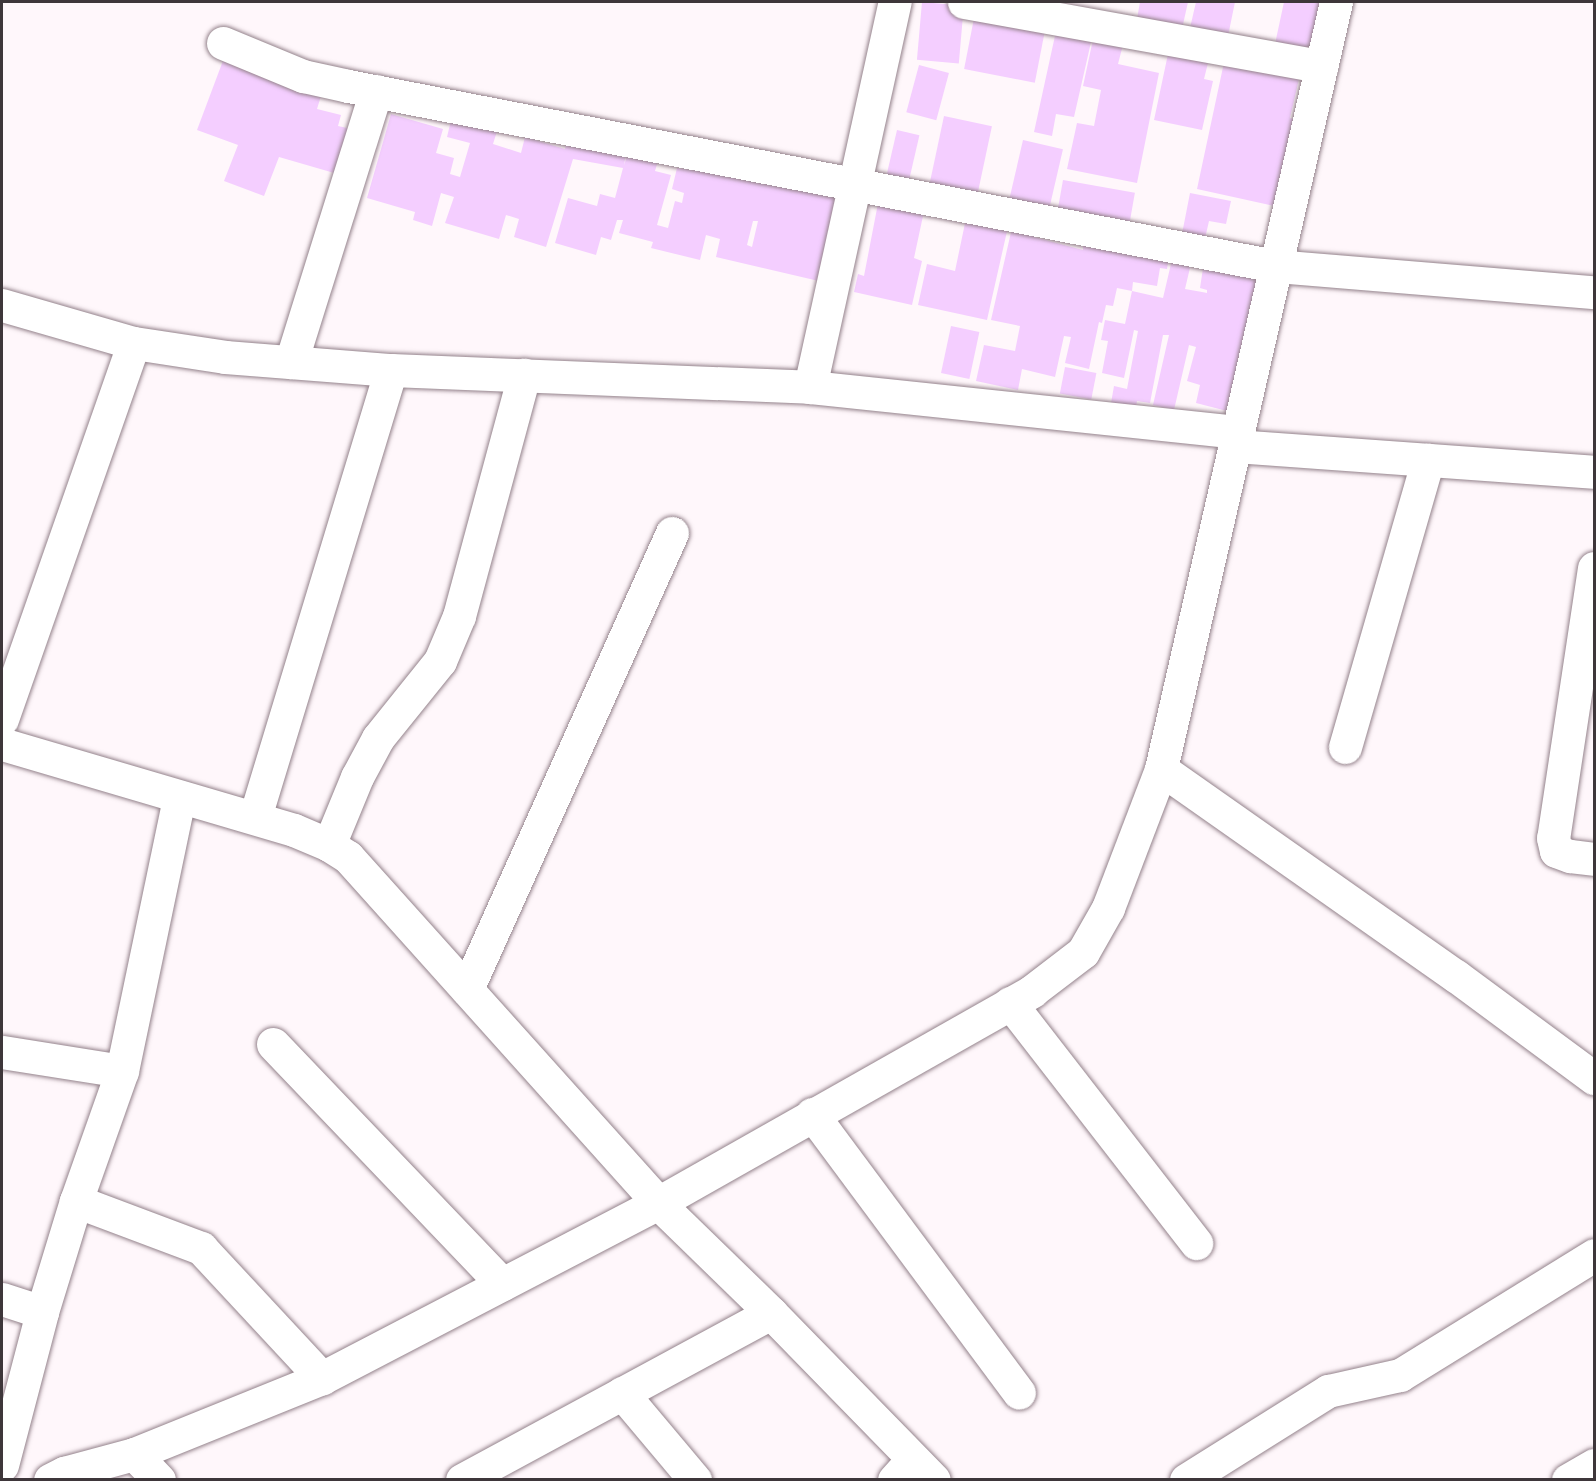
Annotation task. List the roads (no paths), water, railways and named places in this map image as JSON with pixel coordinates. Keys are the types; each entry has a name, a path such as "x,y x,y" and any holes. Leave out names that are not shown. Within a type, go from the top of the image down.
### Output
{"street":[{"path":"810,387 895,2"},
{"path":"964,2 1321,66"},
{"path":"50,1479 134,1454 322,1378 658,1203 1010,1003 1060,972 1083,952 1095,935 1108,908 1161,769 1336,2"},
{"path":"223,43 303,76 1275,266 1594,292"},
{"path":"291,362 376,91"},
{"path":"2,305 134,343 225,357 391,370 810,387 1428,460 1594,472"},
{"path":"2,719 134,343"},
{"path":"255,817 391,370"},
{"path":"329,845 357,777 378,738 440,661 459,616 524,375"},
{"path":"1345,747 1428,460"},
{"path":"467,989 672,534"},
{"path":"1594,568 1553,837 1556,851 1570,856 1594,859"},
{"path":"2,744 179,797 255,817 329,845 348,857 658,1203 771,1313 914,1473"},
{"path":"1161,769 1447,969 1594,1078"},
{"path":"3,1452 76,1201 122,1071 179,797"},
{"path":"1010,1003 1196,1243"},
{"path":"273,1044 502,1284"},
{"path":"2,1052 122,1071"},
{"path":"812,1114 1019,1393"},
{"path":"76,1201 201,1248 322,1378"},
{"path":"1186,1479 1328,1391 1400,1375 1594,1255"},
{"path":"2,1299 42,1312"},
{"path":"462,1479 771,1313"},
{"path":"622,1393 695,1479"},
{"path":"134,1454 159,1479"},
{"path":"1568,1479 1594,1465"}]}
